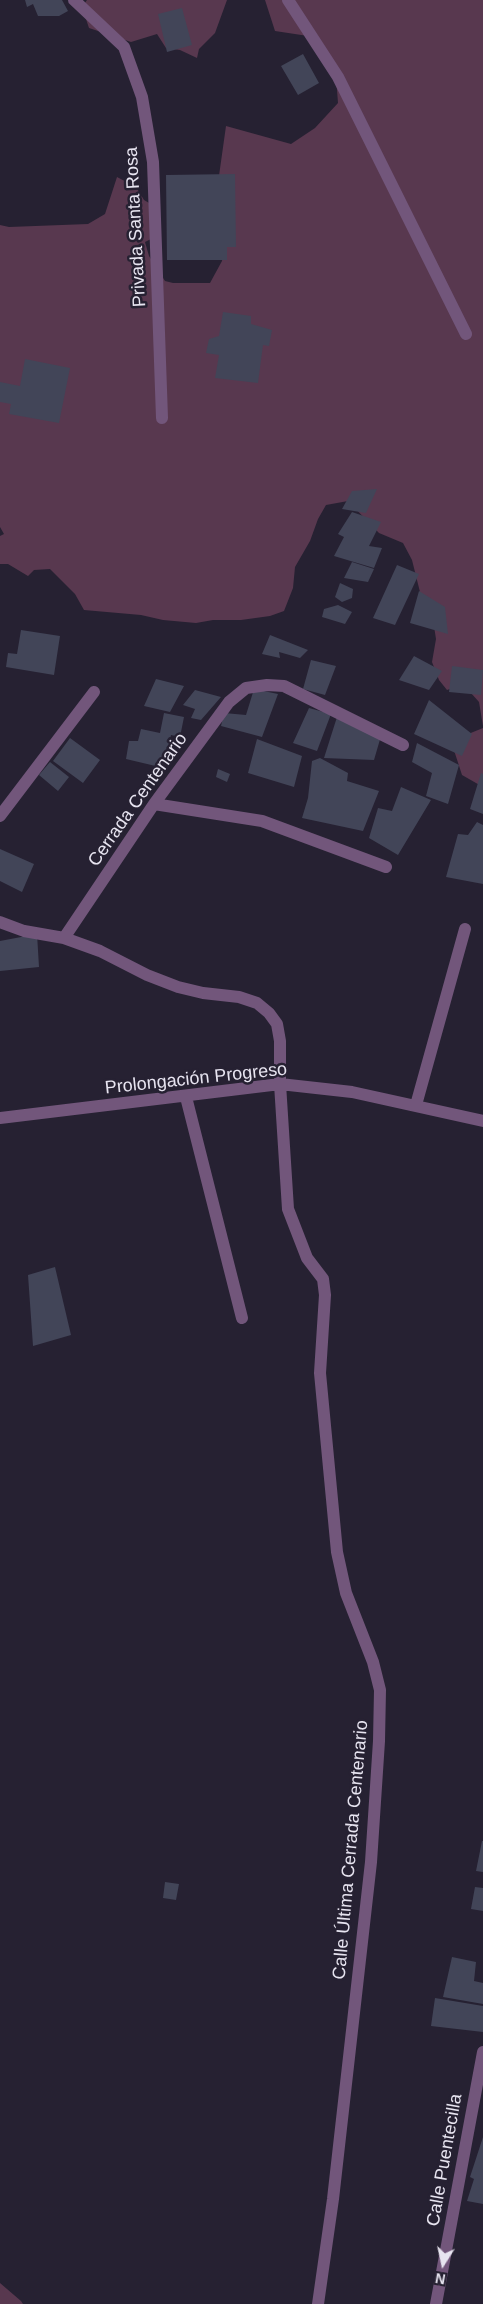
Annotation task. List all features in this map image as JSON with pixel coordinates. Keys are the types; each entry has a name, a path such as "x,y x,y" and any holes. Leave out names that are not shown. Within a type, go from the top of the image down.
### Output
{"street":[{"name":"Privada Santa Rosa","path":"74,0 124,47 142,97 153,162 162,418"},
{"path":"288,0 338,77 466,334"},
{"name":"Cerrada Centenario","path":"64,938 154,804 229,702 246,688 267,685 284,686 403,745"},
{"path":"0,816 94,692"},
{"path":"154,804 262,820 386,867"},
{"name":"Calle Última Cerrada Centenario","path":"0,922 24,931 64,938 100,951 147,976 178,987 204,993 239,997 256,1003 269,1013 277,1024 280,1042 280,1084 288,1209 307,1258 323,1279 325,1295 320,1373 337,1552 346,1593 374,1662 380,1690 379,1741 371,1862 333,2199 318,2304"},
{"path":"416,1105 465,929"},
{"name":"Prolongación Progreso","path":"0,1118 186,1097 280,1084 352,1092 483,1121"},
{"path":"186,1097 242,1318"},
{"name":"Calle Puentecilla","path":"436,2304 483,2052"}],"shaded area":[{"path":"87,0 227,0 215,33 199,49 197,58 180,50 166,48 157,34 131,42 89,28 82,7"},
{"path":"265,0 483,0 483,726 479,702 471,693 469,682 447,690 439,680 432,662 436,639 433,620 420,592 412,560 403,543 379,533 348,501 326,505 318,519 310,541 295,567 293,588 284,611 270,616 196,623 163,620 141,615 84,610 75,594 50,569 34,570 28,576 8,564 0,564 0,536 4,534 0,527 0,225 9,227 88,224 105,214 117,177 136,187 144,200 156,207 153,238 145,242 149,256 165,281 173,283 210,283 222,261 224,243 216,197 226,126 291,144 315,128 338,103 336,77 308,36 275,31"},
{"path":"483,728 483,787 462,775 451,741"},
{"path":"0,2283 21,2301 23,2304 0,2304"}],"building":[{"path":"25,0 62,0 68,11 59,16 38,16 33,4 27,7"},
{"path":"182,8 192,45 167,52 158,14"},
{"path":"303,54 319,83 298,95 281,66"},
{"path":"235,174 236,247 227,247 227,260 167,260 166,175"},
{"path":"223,312 251,316 251,324 272,330 269,346 263,345 258,383 215,378 219,355 206,353 209,339 219,336"},
{"path":"25,359 70,368 59,423 9,414 11,404 0,402 0,382 20,386"},
{"path":"377,489 366,513 342,509 352,491"},
{"path":"352,512 381,522 369,546 382,548 374,568 334,556 344,537 338,534"},
{"path":"352,562 374,569 368,582 344,578"},
{"path":"397,565 419,574 395,625 373,618"},
{"path":"340,583 353,589 352,598 342,602 335,597"},
{"path":"419,591 445,607 448,634 410,623"},
{"path":"338,605 352,612 345,624 322,617 324,609"},
{"path":"21,630 60,636 54,675 6,667 8,653 17,654"},
{"path":"270,635 308,650 300,658 279,652 280,658 262,654"},
{"path":"414,656 442,671 429,690 399,680"},
{"path":"311,660 336,666 325,695 303,689"},
{"path":"452,666 483,670 481,695 449,692"},
{"path":"156,679 184,686 170,712 144,706"},
{"path":"254,689 278,694 262,737 221,726 224,713 246,715"},
{"path":"195,690 221,697 201,720 191,718 195,709 183,705"},
{"path":"429,700 472,734 462,756 414,734"},
{"path":"309,708 331,714 317,751 293,743"},
{"path":"164,713 184,717 180,737 171,735 164,768 126,759 129,741 138,741 141,729 160,733"},
{"path":"337,717 381,736 374,760 324,758"},
{"path":"70,738 100,760 83,783 53,761"},
{"path":"257,739 302,756 294,787 248,773"},
{"path":"417,743 459,765 448,804 426,796 432,773 412,762"},
{"path":"320,758 348,773 347,781 379,791 363,831 302,818 308,798 312,761"},
{"path":"50,762 69,777 58,791 39,775"},
{"path":"218,769 230,774 227,782 216,777"},
{"path":"481,773 483,774 483,814 470,809"},
{"path":"401,787 431,800 398,855 369,838 378,808 392,811"},
{"path":"477,822 483,825 483,884 446,877 458,834 468,835"},
{"path":"0,849 34,864 22,892 0,881"},
{"path":"37,934 39,967 0,971 0,941"},
{"path":"55,1267 71,1335 33,1346 28,1275"},
{"path":"483,1841 483,1872 476,1871"},
{"path":"165,1882 179,1884 176,1900 163,1898"},
{"path":"475,1887 483,1888 483,1911 471,1909"},
{"path":"452,1957 476,1962 474,1981 483,1983 483,2004 443,1997"},
{"path":"435,1998 483,2006 483,2032 431,2026"},
{"path":"483,2137 483,2204 467,2201 474,2179 470,2177"}]}
